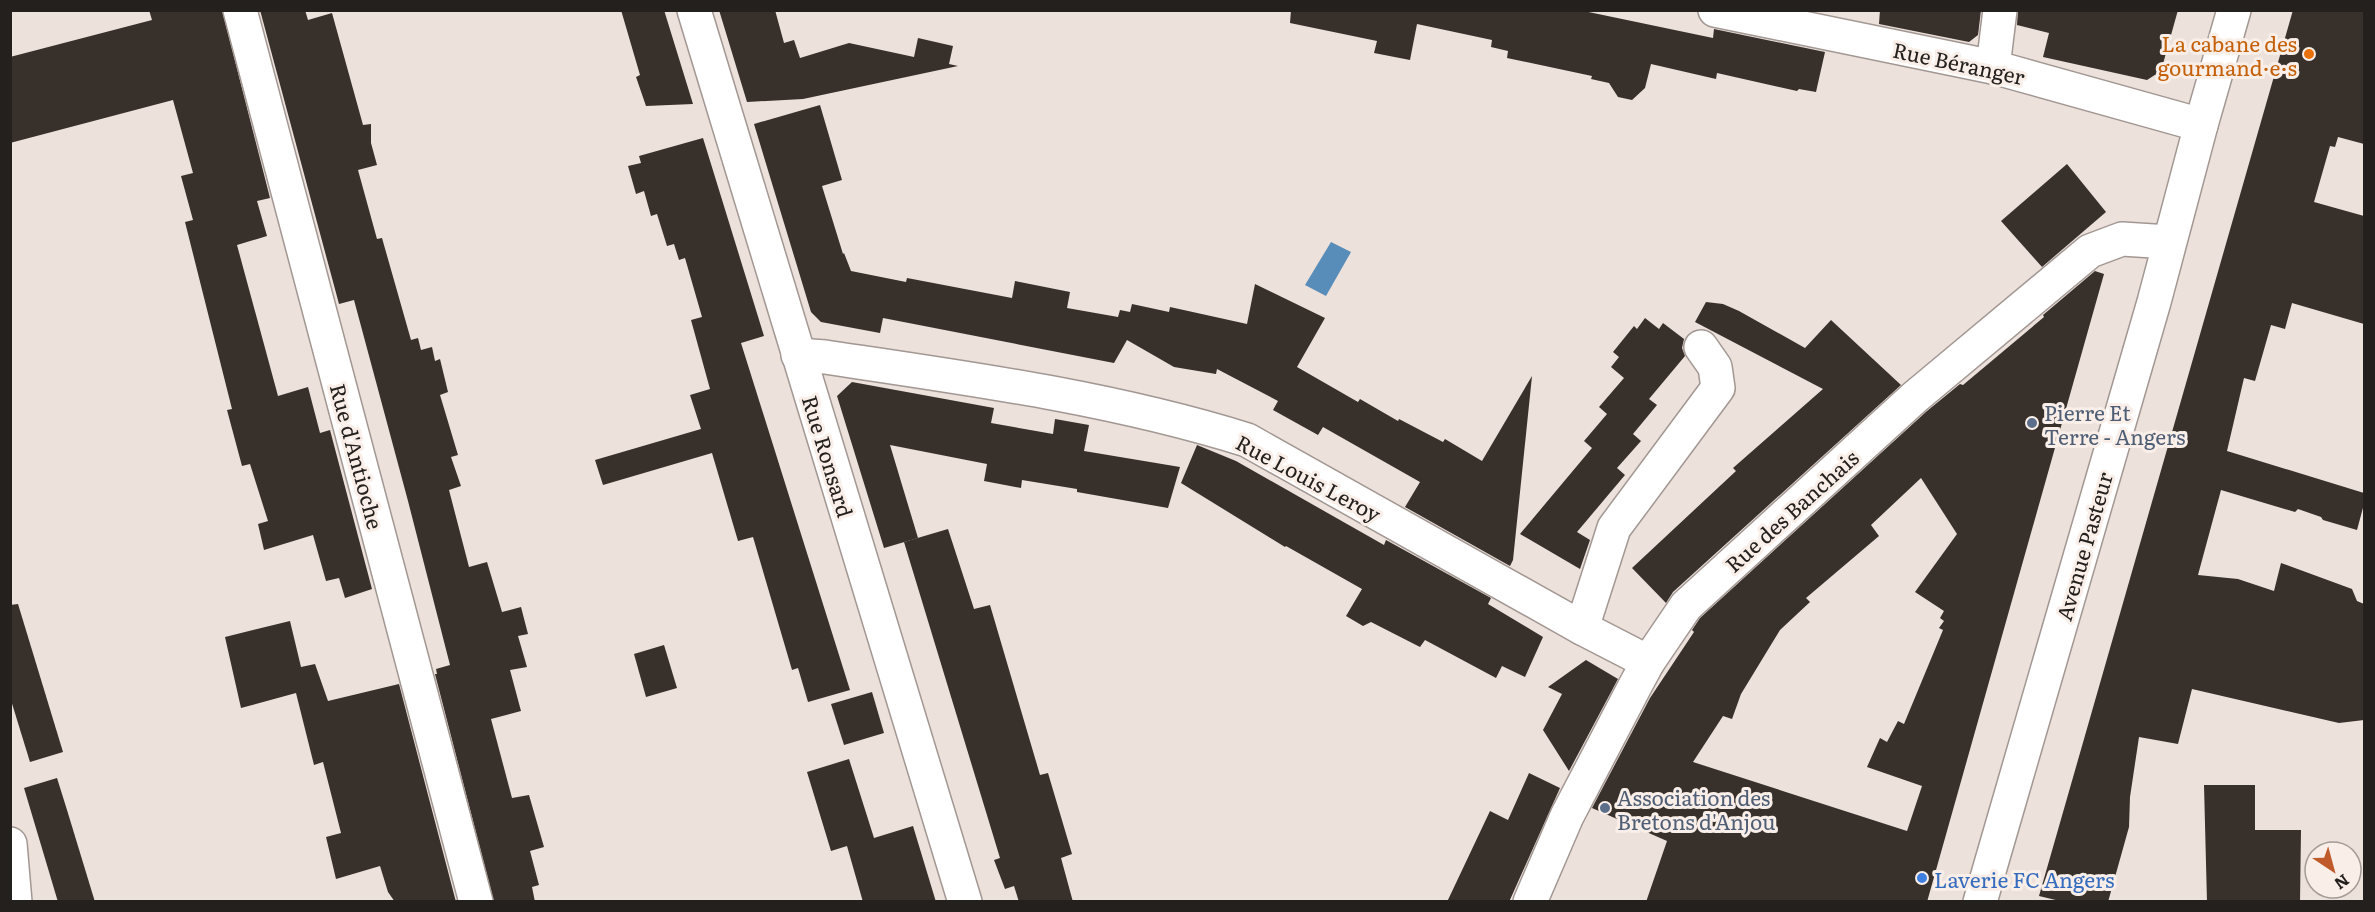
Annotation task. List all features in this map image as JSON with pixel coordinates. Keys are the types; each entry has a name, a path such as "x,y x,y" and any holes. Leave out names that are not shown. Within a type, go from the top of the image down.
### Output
{"street":[{"name":"Rue d'Antioche","path":"240,10 476,902"},
{"name":"Rue Ronsard","path":"694,10 964,902"},
{"name":"Rue Béranger","path":"1715,10 1993,67 2201,125"},
{"path":"1993,67 2000,10"},
{"name":"Avenue Pasteur","path":"1980,902 2154,302 2201,125 2235,13"},
{"name":"Rue des Banchais","path":"1530,902 1567,816 1648,662 1686,606 1916,397 2090,251 2122,239 2169,242"},
{"path":"1582,628 1614,528 1718,388 1715,367 1701,347"},
{"name":"Rue Louis Leroy","path":"798,355 825,357 1031,388 1195,424 1247,440 1582,628 1648,662"},
{"path":"10,844 15,902"}],"water":[{"path":"1331,242 1351,252 1326,296 1305,285"}],"building":[{"path":"149,10 222,10 270,198 257,201 267,236 237,245 278,396 308,387 320,433 330,430 372,589 345,598 339,578 326,581 313,535 264,550 258,524 268,521 250,464 242,466 227,410 232,409 185,222 193,220 181,176 193,173 173,100 10,143 10,57 152,20"},
{"path":"260,10 305,10 308,20 332,13 363,125 371,124 371,143 377,165 358,170 377,239 382,238 411,340 418,338 421,350 432,347 435,361 440,359 448,392 440,395 458,455 451,457 461,486 449,490 469,567 487,562 502,612 521,607 528,634 518,636 527,667 510,670 521,711 491,719 512,798 529,795 544,847 530,851 539,885 532,887 535,902 494,902 435,674 437,674 436,669 450,665 408,501 354,300 339,304"},
{"path":"621,10 664,10 693,104 646,106 636,77 640,75"},
{"path":"719,10 775,10 784,43 794,40 800,58 849,43 914,57 918,38 953,46 949,64 958,66 803,99 747,102"},
{"path":"1291,10 1579,10 1713,38 1714,29 1825,52 1816,92 1799,89 1797,91 1717,73 1716,79 1651,64 1645,88 1632,100 1618,97 1609,83 1591,79 1592,76 1507,58 1508,51 1491,47 1492,40 1417,24 1410,60 1374,53 1377,41 1290,23"},
{"path":"1880,10 1981,10 1978,35 1969,42 1879,24"},
{"path":"2018,10 2178,10 2161,71 2147,80 2043,57 2049,33 2017,25"},
{"path":"2293,10 2364,10 2364,144 2338,137 2335,147 2330,146 2314,202 2364,216 2364,324 2292,303 2285,329 2271,325 2255,381 2244,378 2227,451 2364,493 2364,504 2357,530 2323,520 2321,517 2298,509 2295,512 2221,490 2198,575 2238,579 2274,591 2281,563 2352,589 2357,601 2364,604 2364,720 2339,723 2192,689 2178,744 2139,737 2130,797 2129,827 2108,902 2064,902 2039,896"},
{"path":"820,105 842,180 822,186 843,254 851,271 906,282 907,278 1012,298 1015,281 1070,292 1067,308 1118,317 1120,310 1130,312 1132,304 1169,312 1170,307 1247,324 1255,284 1325,318 1297,367 1358,402 1360,399 1398,421 1399,419 1443,442 1445,439 1482,461 1532,376 1513,560 1510,566 1405,507 1420,482 1323,427 1318,435 1273,410 1278,401 1217,369 1216,374 1174,367 1127,340 1114,363 883,318 880,333 821,322 811,312 754,124"},
{"path":"703,138 764,336 741,343 850,690 808,702 798,668 792,670 753,537 738,541 712,453 603,485 595,460 701,429 690,395 710,389 691,320 702,317 685,258 679,260 674,244 667,246 657,214 651,216 644,191 636,194 628,166 641,163 639,156"},
{"path":"2067,164 2106,212 2042,267 2001,221"},
{"path":"2095,271 2104,274 1927,902 1646,902 1667,841 1592,808 1650,698 1694,632 1692,630 1700,618 1927,411 1960,384 1963,385 2044,317 2043,315","holes":["1921,478 1957,534 1915,592 1944,611 1940,618 1944,621 1939,628 1943,630 1904,724 1898,721 1887,742 1880,738 1867,767 1922,786 1907,831 1693,762 1723,716 1732,719 1741,694 1780,630 1810,602 1806,598 1879,536 1871,525"]},
{"path":"1706,302 1723,304 1739,311 1805,348 1831,320 1901,385 1673,592 1666,603 1632,568 1736,471 1733,468 1823,389 1695,322"},
{"path":"1645,318 1659,329 1663,323 1684,339 1682,348 1685,356 1649,399 1657,405 1633,434 1641,441 1617,468 1625,475 1577,532 1590,540 1580,569 1520,534 1592,448 1584,441 1607,414 1599,407 1624,378 1611,367 1619,357 1613,352 1634,326 1637,329"},
{"path":"852,382 994,408 991,423 1053,434 1055,419 1089,425 1084,451 1180,467 1168,508 1022,480 1021,488 984,481 987,464 890,445 918,538 884,548 837,396"},
{"path":"1197,445 1236,461 1384,545 1386,540 1491,598 1488,604 1543,637 1525,677 1502,666 1496,678 1425,640 1420,647 1371,622 1363,626 1346,616 1362,589 1285,547 1181,483"},
{"path":"948,529 974,609 990,605 1040,775 1048,773 1072,854 1061,858 1073,902 1019,902 1014,886 1005,889 994,860 1000,858 904,542"},
{"path":"18,604 63,752 30,762 10,697 10,605"},
{"path":"290,621 301,667 315,664 328,701 399,684 456,902 395,902 388,892 380,866 336,879 326,837 341,833 323,762 314,765 296,693 241,708 225,637"},
{"path":"664,645 677,688 646,697 634,654"},
{"path":"1586,660 1618,679 1569,771 1543,730 1562,694 1548,687"},
{"path":"872,692 884,733 844,745 831,704"},
{"path":"849,759 874,838 913,826 936,902 863,902 847,846 831,851 807,772"},
{"path":"1529,773 1560,788 1509,902 1447,902 1490,811 1508,820"},
{"path":"57,778 95,902 58,902 24,788"},
{"path":"2204,785 2255,785 2255,830 2301,830 2300,902 2207,902"}],"place":[{"name":"La cabane des gourmand·e·s","path":"2309,54"},
{"name":"Pierre Et Terre - Angers","path":"2032,423"},
{"name":"Association des Bretons d'Anjou","path":"1605,808"},
{"name":"Laverie FC Angers","path":"1922,878"}]}
